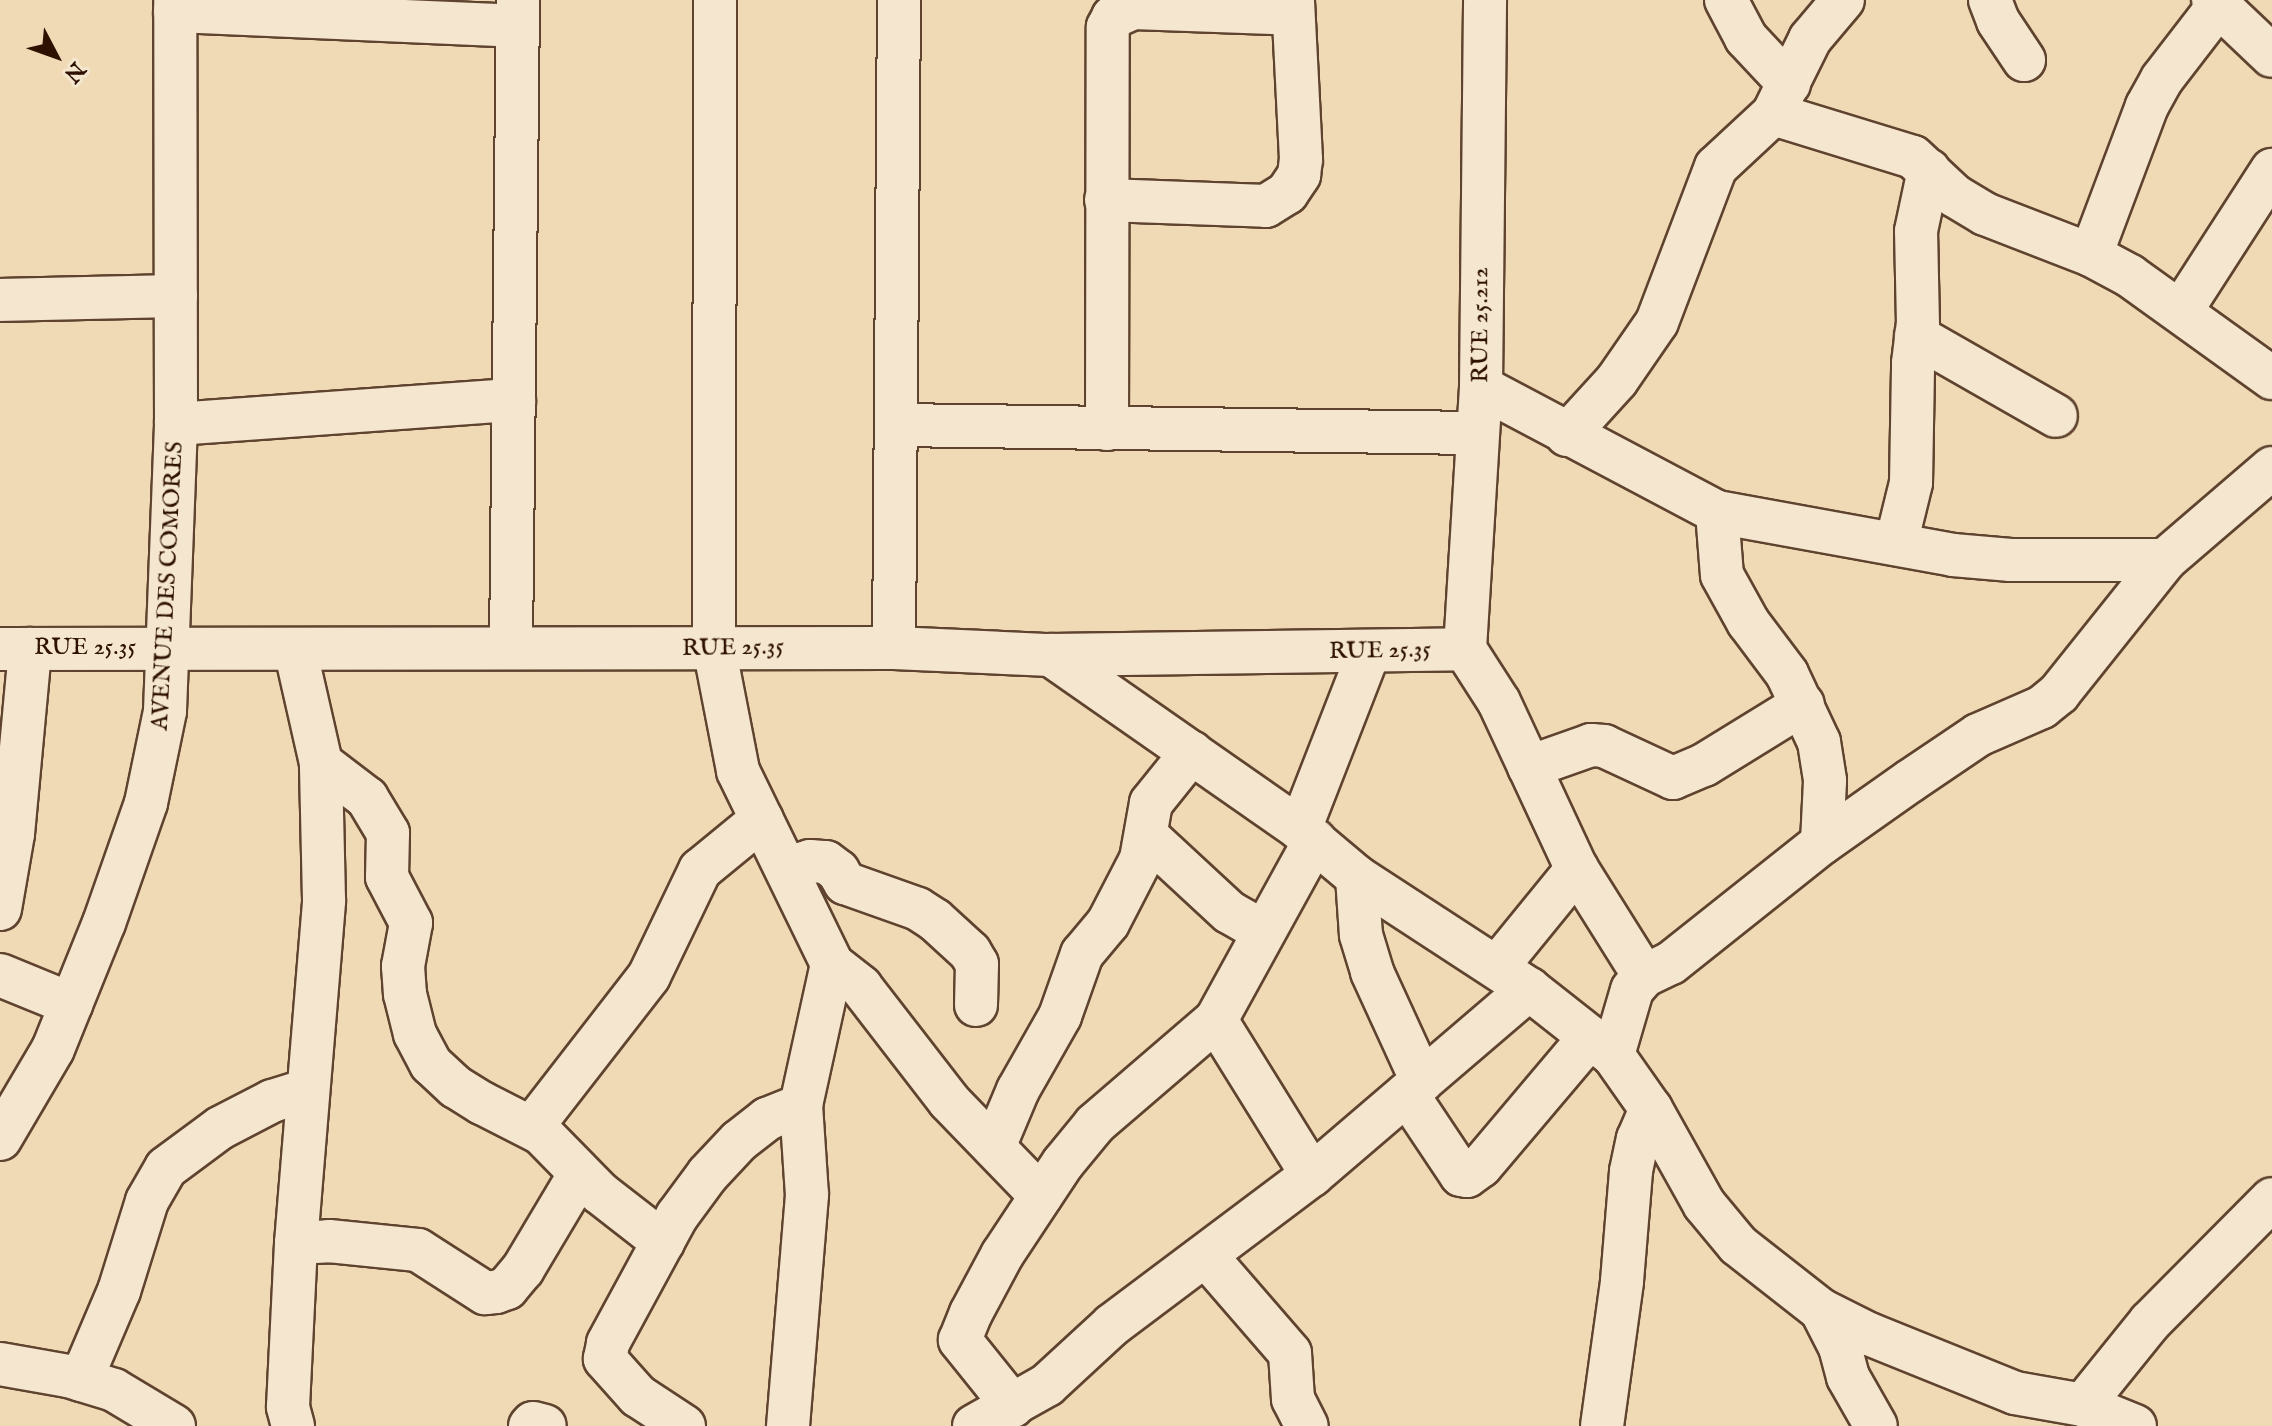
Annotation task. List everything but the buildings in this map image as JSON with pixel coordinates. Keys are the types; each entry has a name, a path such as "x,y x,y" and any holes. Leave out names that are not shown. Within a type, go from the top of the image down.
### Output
{"street":[{"path":"715,0 714,647 738,771 832,964 861,987 949,1101 1041,1196"},
{"path":"894,648 899,0"},
{"path":"1726,0 1781,99 1852,140 1900,151 1929,170 1955,196 1985,214 2091,255 2181,311 2272,378"},
{"path":"1567,435 1617,380 1657,322 1716,167 1781,99 1810,39 1843,0"},
{"path":"1990,0 1998,21 2024,60"},
{"path":"2091,255 2147,106 2162,79 2216,3 2268,48"},
{"path":"175,6 518,13 511,648"},
{"name":"AVENUE DES COMORES","path":"0,1139 53,1049 71,1004 146,803 165,711 170,648 176,424 175,6"},
{"name":"RUE 25.212","path":"1465,649 1481,387 1497,6"},
{"path":"1106,200 1266,206 1287,193 1299,175 1301,159 1293,7 1133,8 1113,17 1107,40 1106,200 1107,429"},
{"path":"1896,544 1911,483 1916,231 1929,170"},
{"path":"2181,311 2272,170"},
{"path":"0,300 176,296"},
{"path":"1916,336 2056,416"},
{"path":"1481,387 1717,512 1953,555 2011,560 2165,560"},
{"path":"176,424 514,400"},
{"path":"896,425 1478,433"},
{"path":"1357,877 1361,935 1372,972 1415,1087 1461,1175 1467,1176 1481,1166 1601,1046 1632,990 1644,976 1671,963 1822,843 1978,735 2020,719 2059,693 2165,560 2267,481"},
{"path":"1717,512 1722,575 1748,622 1787,674 1819,742 1825,781 1822,843"},
{"name":"RUE 25.35","path":"15,649 894,648 1051,655 1465,649"},
{"path":"0,909 13,834 15,649"},
{"path":"293,1426 288,1407 296,1243 324,900 321,763 295,649"},
{"path":"1465,649 1499,702 1577,869 1644,976"},
{"path":"1013,1406 960,1340 961,1333 1002,1255 1095,1124 1216,1020 1264,932 1308,835 1369,652"},
{"path":"1051,655 1308,835 1357,877 1513,978 1601,1046 1651,1109 1704,1204 1738,1245 1775,1278 1821,1310 1950,1370 2015,1393 2083,1405 2135,1426"},
{"path":"1529,767 1591,745 1604,746 1673,778 1704,765 1803,704"},
{"path":"994,1147 1018,1090 1060,1016 1082,954 1108,923 1141,859 1148,837 1147,817 1151,803 1192,752"},
{"path":"321,763 367,798 388,833 387,877 411,923 403,966 405,994 415,1034 431,1064 456,1087 532,1127 558,1148 579,1175 663,1242"},
{"path":"532,1127 649,976 700,870 762,819"},
{"path":"1148,837 1229,912 1264,932"},
{"path":"786,868 810,861 826,862 838,871 845,883 918,909 935,920 970,952 977,964 976,1005"},
{"path":"974,1426 1047,1385 1112,1325 1312,1175 1415,1087 1513,978 1577,869"},
{"path":"788,1426 807,1195 801,1105 832,964"},
{"path":"0,975 71,1004"},
{"path":"1216,1020 1312,1175"},
{"path":"81,1380 119,1291 147,1201 166,1168 220,1128 272,1101 307,1090"},
{"path":"684,1426 638,1396 605,1359 613,1332 692,1195 739,1141 767,1119 801,1105"},
{"path":"1602,1426 1622,1281 1631,1171 1638,1139 1651,1109"},
{"path":"296,1243 329,1241 418,1250 485,1293 496,1292 507,1288 523,1269 579,1175"},
{"path":"2083,1405 2150,1322 2272,1199"},
{"path":"1206,1256 1290,1353 1293,1399 1307,1426"},
{"path":"1821,1310 1840,1347 1848,1377 1876,1426"},
{"path":"0,1364 81,1380 114,1390 174,1426"},
{"path":"530,1426 545,1426"}]}
